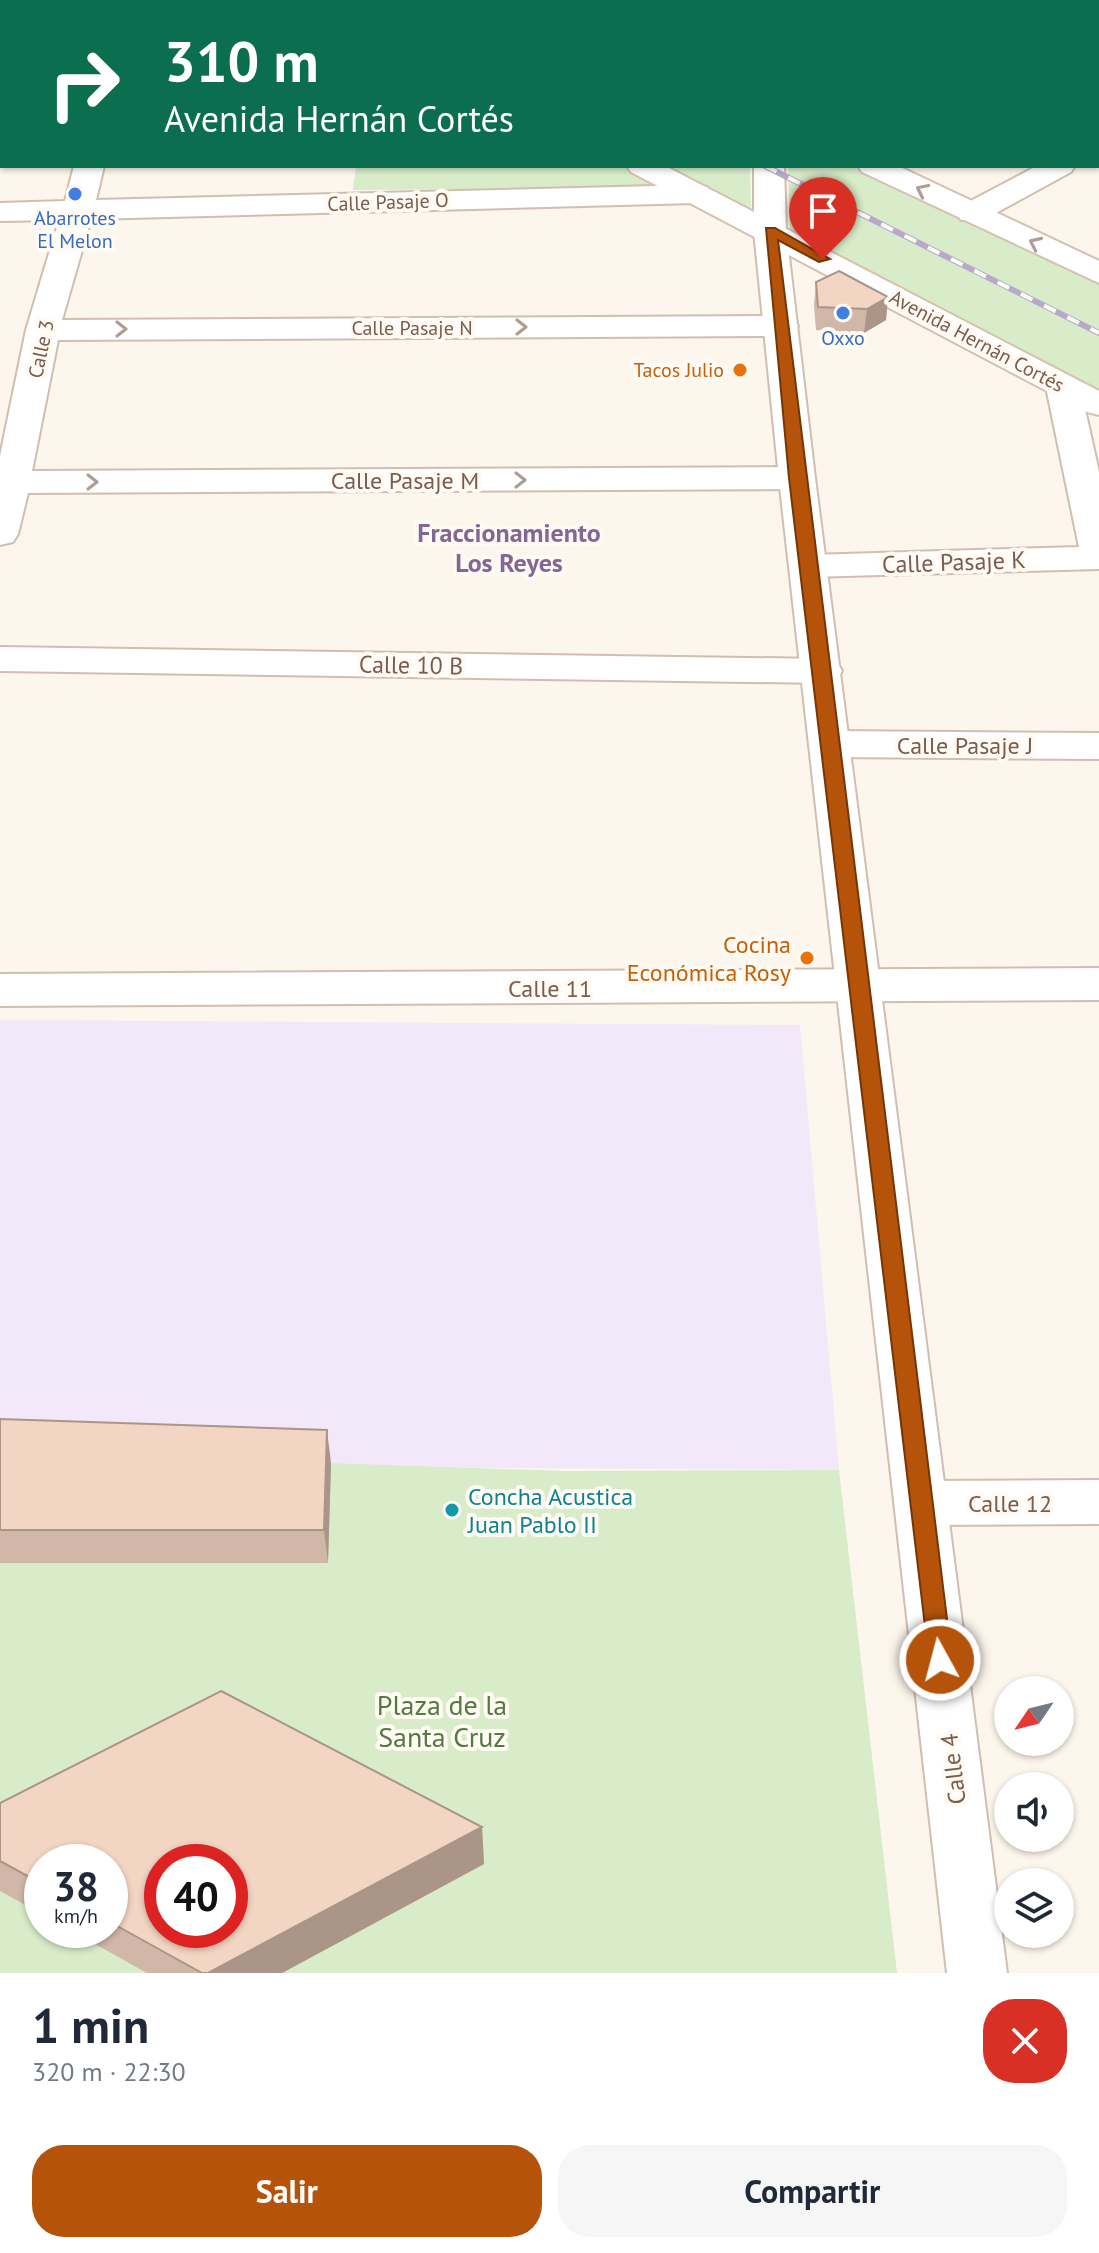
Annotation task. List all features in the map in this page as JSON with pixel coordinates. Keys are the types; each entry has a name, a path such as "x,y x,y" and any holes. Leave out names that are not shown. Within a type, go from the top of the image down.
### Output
{"street":[{"name":"Calle 3","path":"0,534 14,482 14,409 43,330 79,211 89,168"},
{"name":"Avenida Hernán Cortés","path":"646,168 1099,405"},
{"name":"Calle 4","path":"769,168 770,231 797,478 823,671 977,1973"},
{"path":"877,168 1099,273"},
{"path":"972,213 1056,168"},
{"name":"Calle Pasaje O","path":"0,212 79,211 341,191 696,194"},
{"name":"Calle Pasaje N","path":"43,330 781,326"},
{"path":"1063,387 1099,556"},
{"name":"Calle Pasaje M","path":"14,482 797,478"},
{"name":"Calle Pasaje K","path":"809,566 1099,556"},
{"name":"Calle 10 B","path":"0,659 823,671"},
{"name":"Calle Pasaje J","path":"831,744 1099,746"},
{"name":"Calle 11","path":"0,990 1099,984"},
{"name":"Calle 12","path":"922,1503 1099,1502"}],"shaded area":[{"path":"0,1020 800,1025 839,1470 0,1465"}],"green space":[{"path":"356,168 631,168 668,188 353,190"},
{"path":"663,168 750,168 751,212"},
{"path":"788,168 860,168 1099,282 1099,395 790,231"},
{"name":"Plaza de la Santa Cruz","path":"0,1452 565,1471 839,1470 897,1973 0,1973"}],"building":[{"path":"839,271 888,297 867,309 818,307 816,282"},
{"path":"0,1419 327,1430 324,1530 0,1530"},
{"path":"221,1691 482,1827 208,1973 202,1973 157,1948 248,1948 248,1844 144,1844 144,1941 128,1932 128,1844 24,1844 24,1874 0,1861 0,1803"}],"railway":[{"path":"769,168 1099,333"}],"place":[{"name":"Abarrotes El Melon","path":"75,194"},
{"name":"Oxxo","path":"843,313"},
{"name":"Tacos Julio","path":"740,370"},
{"name":"Cocina Económica Rosy","path":"807,958"},
{"name":"Concha Acustica Juan Pablo II","path":"452,1510"}],"district":[{"name":"Fraccionamiento Los Reyes","path":"509,547"}],"route":[{"path":"823,259 770,231 940,1660"}]}
